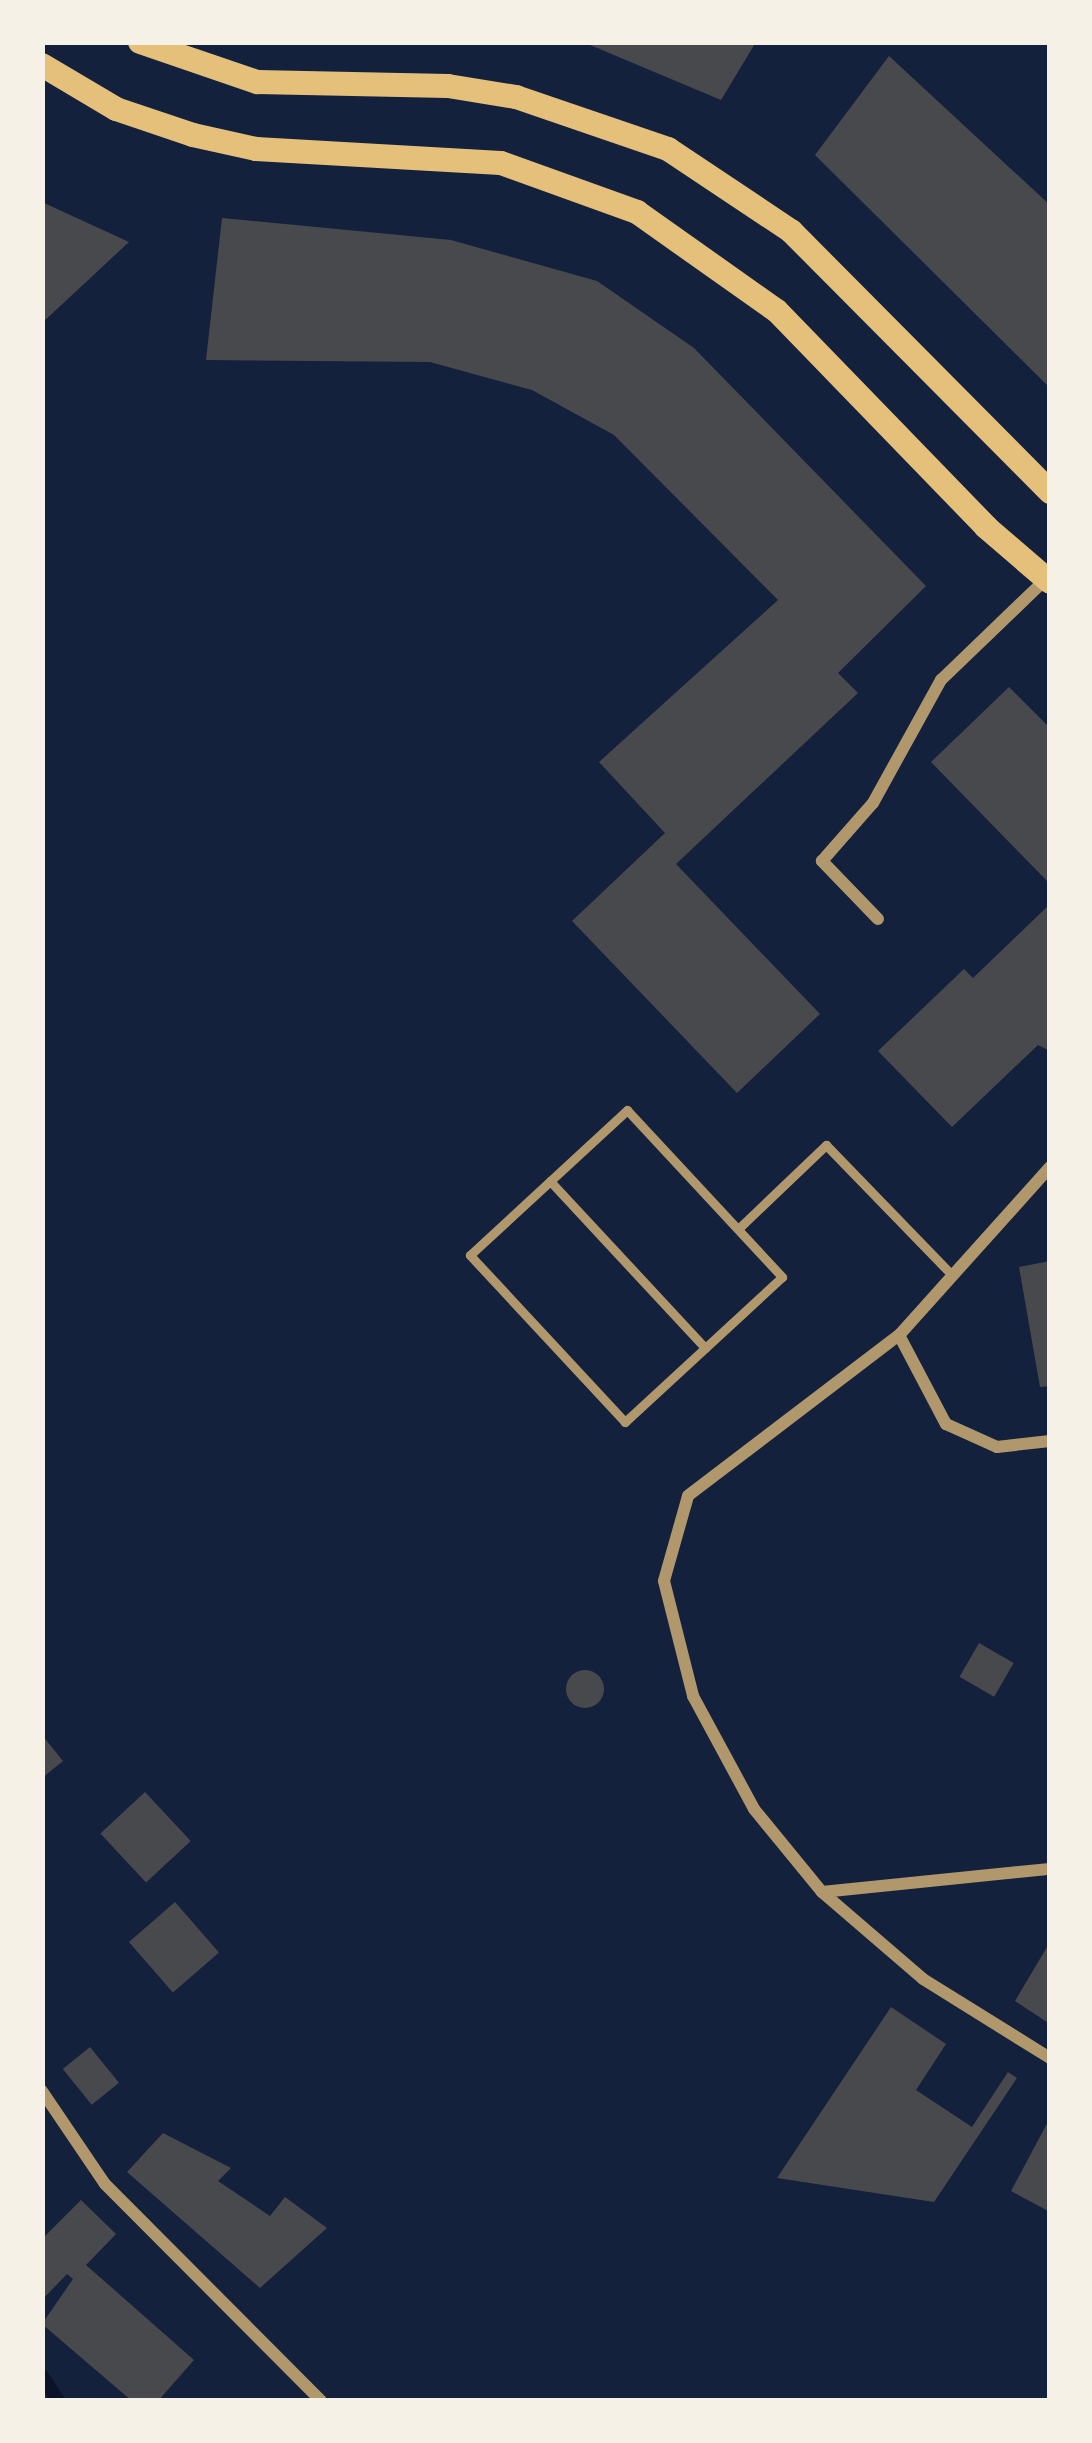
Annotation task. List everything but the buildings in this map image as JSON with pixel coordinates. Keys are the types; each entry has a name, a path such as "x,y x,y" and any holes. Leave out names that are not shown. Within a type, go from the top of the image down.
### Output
{"main road":[{"path":"140,42 257,82 448,86 516,97 668,149 791,231 1050,492"},
{"path":"42,65 116,109 193,135 256,149 501,163 637,212 777,311 1048,580"}],"street":[{"path":"878,919 822,861 873,803 941,680 1048,580"},
{"path":"1048,1172 899,1335 688,1496 664,1582 693,1696 754,1809 822,1892 923,1979 1050,2058"},
{"path":"899,1335 946,1424 997,1447 1050,1442"},
{"path":"822,1892 1050,1869"},
{"path":"42,2091 105,2184 321,2401"}],"lane":[{"path":"627,1110 738,1229 782,1277 625,1422 470,1255 627,1110"},
{"path":"738,1229 826,1144 953,1276"},
{"path":"550,1181 705,1348"}],"waterway":[{"path":"42,2376 58,2401"}]}
